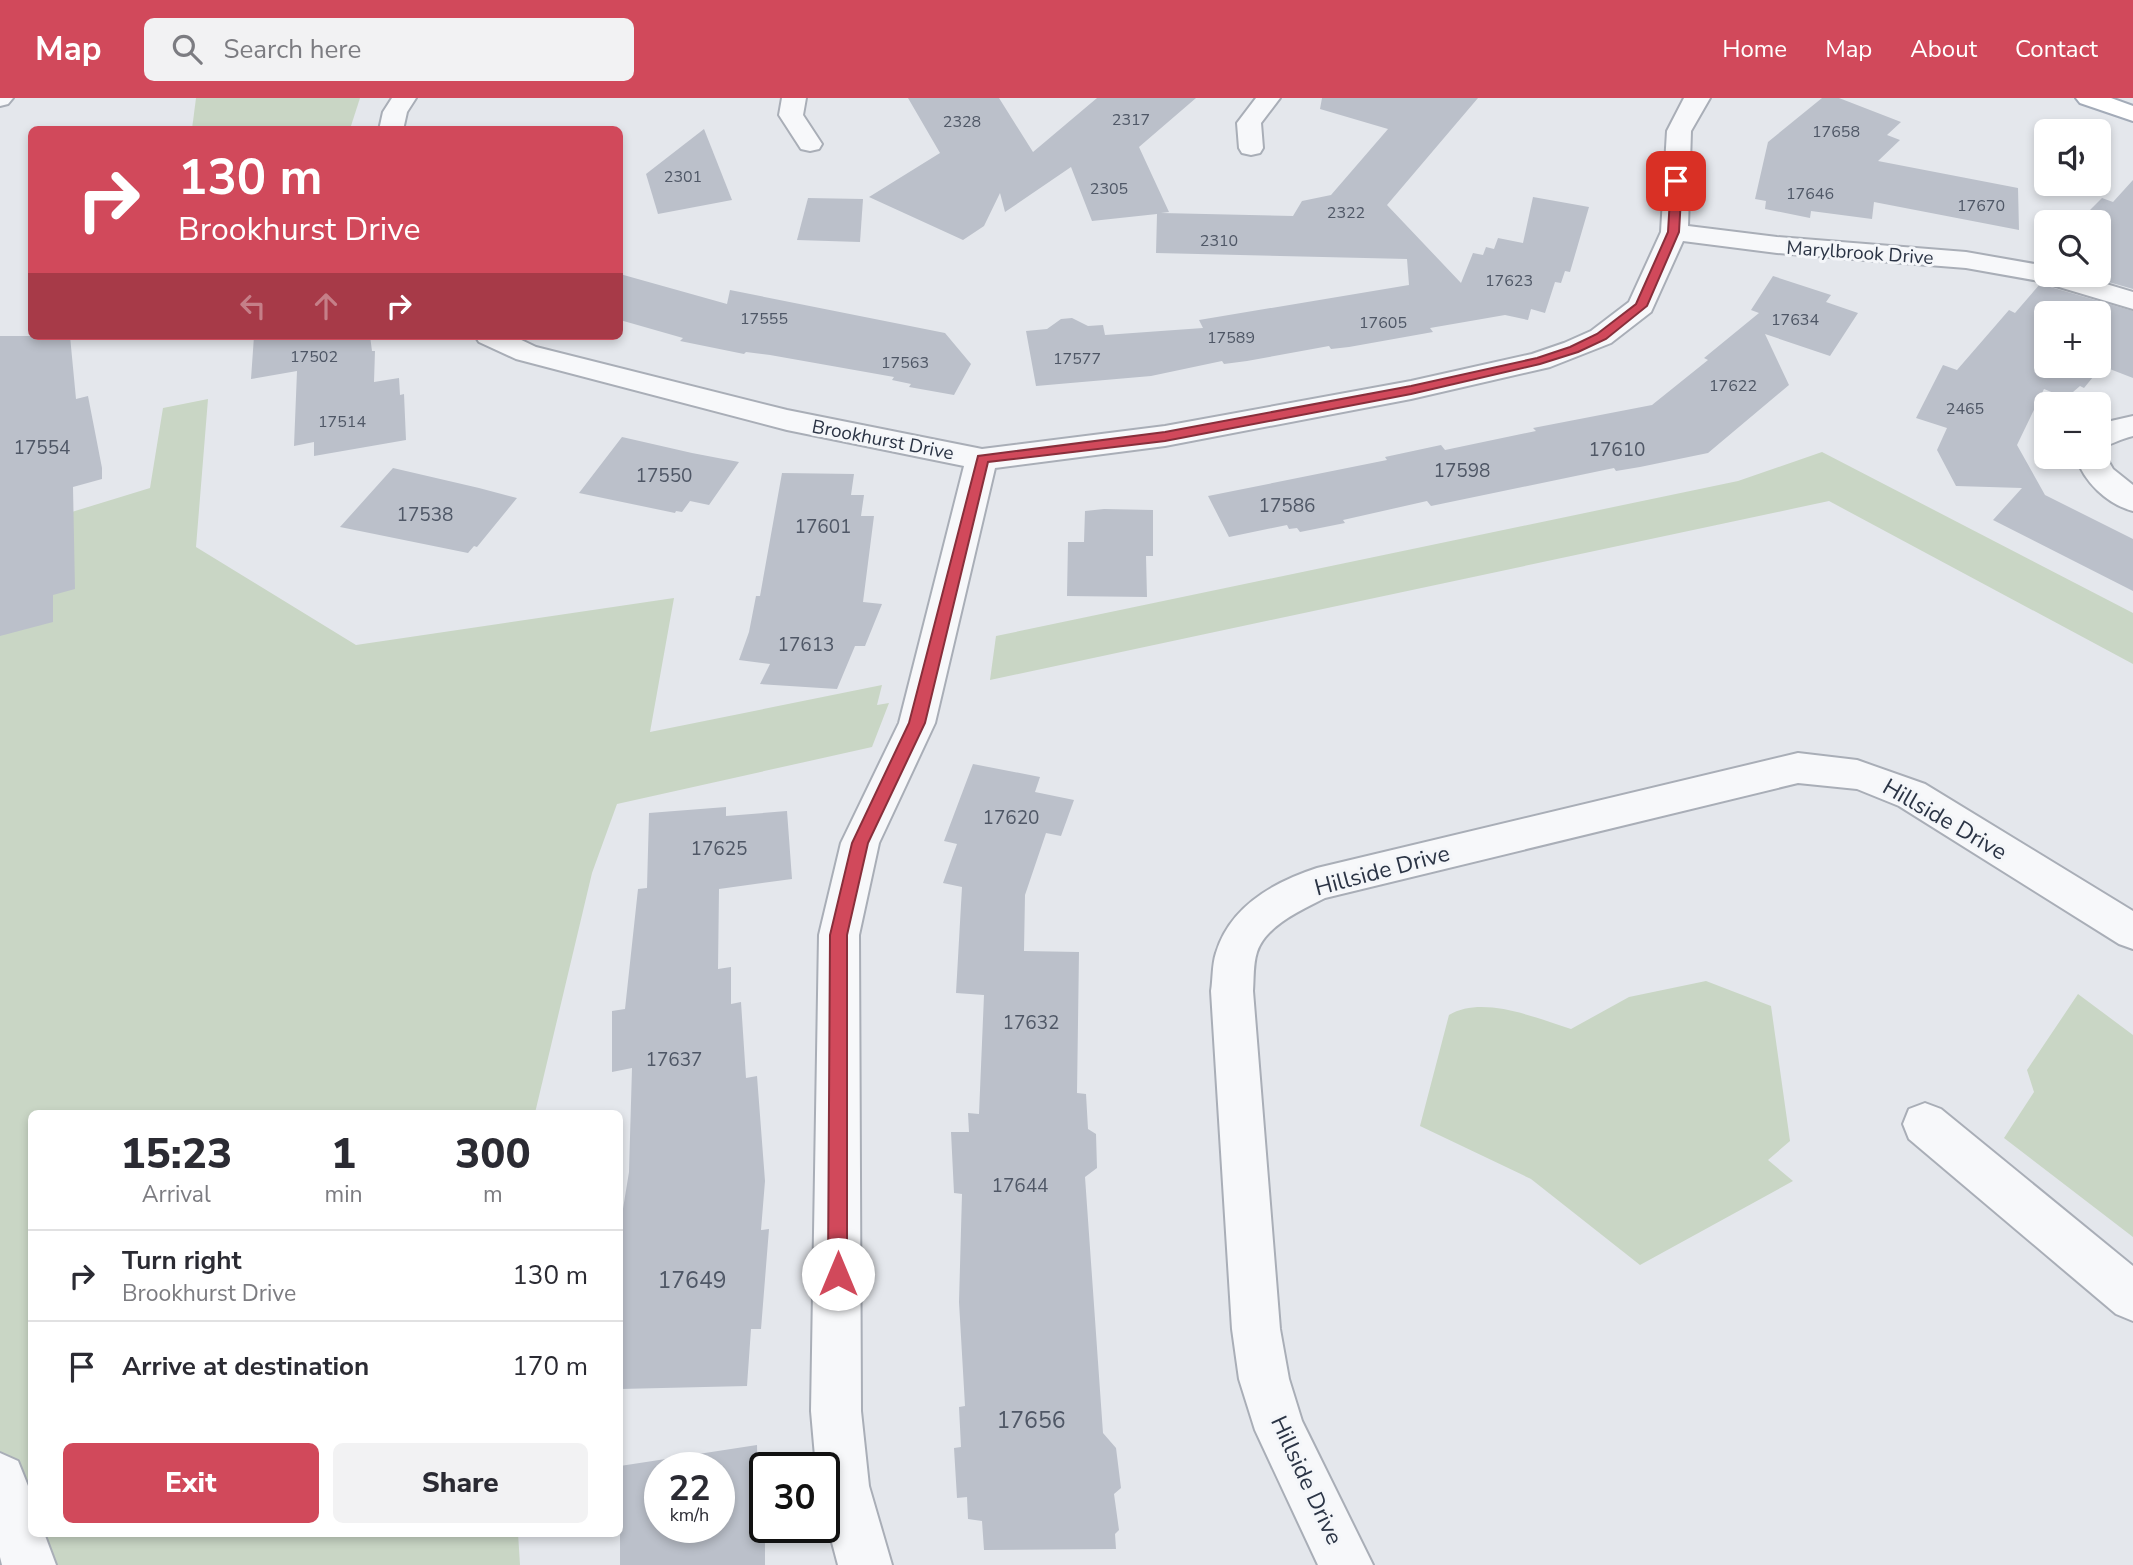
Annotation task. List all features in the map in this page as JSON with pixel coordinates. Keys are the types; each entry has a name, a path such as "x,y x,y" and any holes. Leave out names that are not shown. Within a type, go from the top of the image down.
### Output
{"main road":[{"path":"2088,98 2133,114"}],"street":[{"path":"392,126 394,112 404,98"},
{"path":"794,98 792,115 810,144"},
{"path":"1251,148 1249,123 1268,98"},
{"name":"Brookhurst Drive","path":"498,340 526,353 787,420 982,459 1165,436 1411,390 1540,361 1574,349 1601,337 1641,306 1674,232 1679,131 1687,100"},
{"name":"Marylbrook Drive","path":"1674,232 1777,246 1966,260 2034,272"},
{"name":"Marylbrook Drive","path":"2088,287 2133,301"},
{"path":"2111,431 2133,426"},
{"path":"865,1565 843,1486 836,1411 839,935 860,843 917,723 982,459"},
{"path":"2096,469 2106,481 2133,500"},
{"name":"Hillside Drive","path":"1346,1565 1280,1430 1264,1379 1256,1329 1233,992 1237,949 1253,924 1273,905 1317,884 1798,768 1841,769 1883,781 1912,795 2133,932"},
{"path":"1925,1124 2133,1297"},
{"path":"0,1479 29,1565"}],"green space":[{"path":"196,98 360,98 351,126 192,126"},
{"path":"208,399 196,547 356,645 674,598 650,732 882,685 877,705 889,703 872,747 617,804 592,873 536,1110 28,1110 28,1537 518,1537 520,1565 0,1565 0,534 150,488 163,408"},
{"path":"1822,452 2133,613 2133,664 1829,501 990,680 996,636 1738,481"},
{"path":"1706,981 1771,1006 1790,1141 1768,1160 1793,1181 1640,1265 1531,1179 1420,1126 1449,1015 1463,1009 1493,1008 1526,1014 1571,1029 1629,997"},
{"path":"2078,994 2133,1035 2133,1237 2004,1138 2034,1092 2027,1070"}],"building":[{"path":"908,98 999,98 1033,152 1097,98 1196,98 1139,147 1169,212 1161,213 1293,216 1302,201 1331,195 1388,129 1320,109 1322,98 1478,98 1387,205 1461,283 1473,253 1483,255 1486,247 1494,249 1498,238 1523,243 1533,197 1589,207 1570,272 1565,271 1561,283 1555,282 1545,313 1531,309 1528,320 1505,315 1430,328 1433,332 1349,347 1331,349 1329,346 1224,364 1222,361 1151,376 1036,386 1026,331 1047,329 1061,319 1072,318 1088,326 1103,325 1105,335 1203,328 1199,320 1409,285 1407,259 1156,253 1157,214 1092,221 1071,167 1005,212 1000,193 984,226 963,240 869,197 940,153"},
{"path":"1822,98 1839,98 1901,122 1887,135 1900,140 1878,161 2018,188 2019,230 1874,202 1872,219 1811,211 1810,218 1765,209 1766,201 1755,199 1768,142"},
{"path":"704,129 732,200 658,214 646,174"},
{"path":"2133,180 2133,289 2111,283 2111,210 2090,210 2102,198 2113,202"},
{"path":"808,198 863,199 860,242 797,240"},
{"path":"623,275 727,304 730,290 945,333 971,364 954,395 909,387 911,384 892,380 894,377 770,355 744,354 680,341 683,338 623,321"},
{"path":"1773,276 1831,295 1826,302 1858,313 1830,356 1765,334 1789,385 1708,453 1616,471 1614,468 1431,506 1427,501 1300,532 1297,528 1289,529 1287,525 1229,537 1208,496 1387,460 1385,457 1441,445 1445,450 1536,431 1533,428 1652,405 1708,360 1704,358 1759,313 1751,310"},
{"path":"2037,287 2050,287 2099,301 2034,301 2034,378 2092,378 2084,388 2080,386 2073,392 2051,392 2044,389 2043,392 2034,392 2034,410 2017,445 2045,495 2133,539 2133,591 1993,520 2022,488 1956,486 1937,450 1947,428 1916,418 1943,365 1957,370 2009,310 2015,313"},
{"path":"2111,305 2133,311 2133,378 2111,369"},
{"path":"0,336 28,336 28,340 70,340 76,399 88,396 102,479 73,487 75,589 53,595 53,622 0,636"},
{"path":"254,340 371,340 372,351 375,351 374,382 399,378 400,395 404,394 406,440 314,456 314,442 294,446 297,371 251,379"},
{"path":"622,437 739,462 709,505 690,501 682,512 675,513 579,493"},
{"path":"393,468 517,498 477,547 474,546 468,553 340,527"},
{"path":"782,473 854,474 851,495 864,495 861,516 874,516 863,602 882,604 865,646 855,646 837,689 760,684 770,664 739,660 749,632 756,596 760,596"},
{"path":"1153,510 1153,556 1146,556 1147,597 1067,596 1068,542 1084,542 1085,511"},
{"path":"973,764 1040,777 1035,792 1074,800 1061,836 1046,833 1025,895 1024,951 1079,952 1077,1093 1086,1094 1088,1129 1096,1134 1097,1168 1085,1177 1103,1433 1116,1448 1121,1488 1114,1494 1119,1530 1115,1534 1116,1549 984,1550 982,1521 968,1519 967,1497 957,1498 954,1448 961,1447 959,1407 965,1406 959,1302 962,1194 954,1193 951,1132 969,1132 968,1113 979,1114 984,995 956,993 962,887 943,883 957,844 944,841"},
{"path":"726,807 726,816 787,811 792,879 719,889 718,969 731,967 731,1004 741,1002 746,1078 757,1076 765,1181 761,1230 769,1229 761,1329 751,1329 747,1386 623,1389 623,1209 629,1172 632,1068 612,1072 612,1011 625,1009 638,889 647,888 649,813"},
{"path":"757,1445 757,1452 749,1452 749,1543 765,1543 765,1565 620,1565 620,1537 623,1537 623,1466 644,1462 644,1543 735,1543 735,1452 711,1452"}],"route":[{"path":"838,1274 839,935 860,843 917,723 967,511 982,459 1165,436 1411,390 1540,361 1574,349 1601,337 1641,306 1674,232 1676,181"}]}
